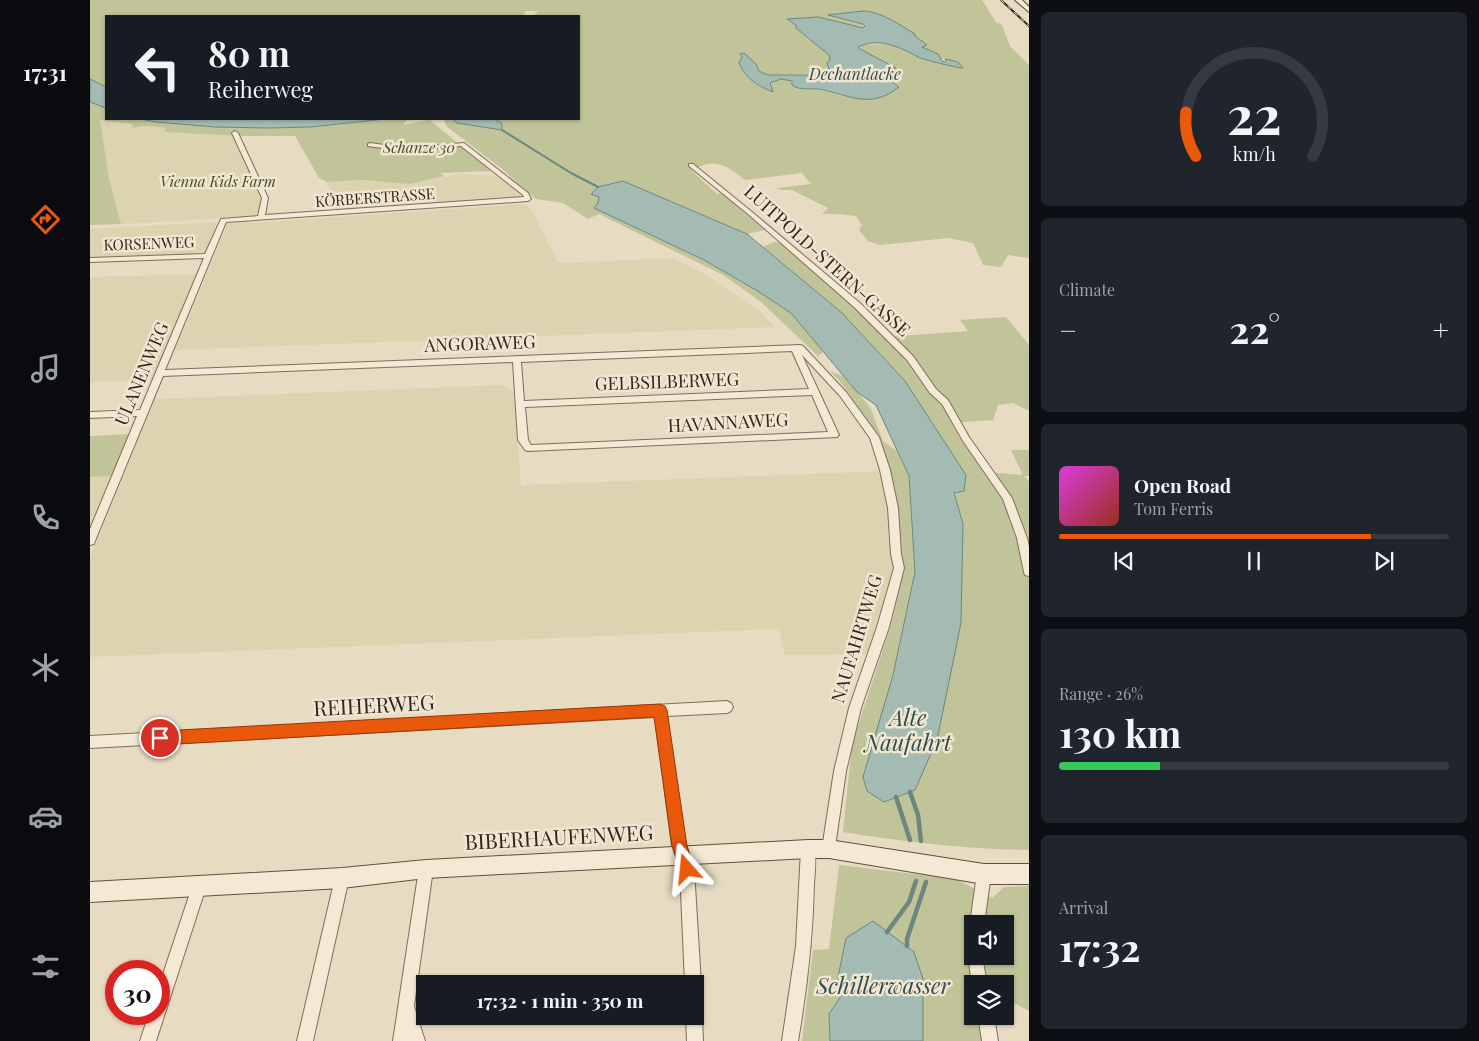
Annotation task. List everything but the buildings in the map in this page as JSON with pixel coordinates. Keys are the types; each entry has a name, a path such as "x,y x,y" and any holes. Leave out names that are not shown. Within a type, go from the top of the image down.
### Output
{"main road":[{"path":"1018,0 1029,10"},
{"name":"BIBERHAUFENWEG","path":"90,892 342,878 426,869 808,849 829,849 984,874 1029,874"}],"street":[{"path":"235,133 265,198 261,218"},
{"name":"KÖRBERSTRASSE","path":"223,220 528,199 526,194 462,144 413,151 370,145"},
{"name":"LUITPOLD-STERN-GASSE","path":"691,165 750,212 857,305 910,358 933,391 944,402 966,439 1007,498 1022,538 1029,572"},
{"name":"ULANENWEG","path":"90,541 223,220"},
{"name":"KORSENWEG","path":"90,260 209,256"},
{"name":"ANGORAWEG","path":"161,372 797,349"},
{"name":"HAVANNAWEG","path":"521,404 523,440 528,448 834,434 797,349"},
{"name":"NAUFAHRTWEG","path":"797,349 844,394 874,437 885,470 893,508 896,554 899,568 883,627 854,708 840,771 829,849"},
{"path":"517,359 521,404"},
{"name":"GELBSILBERWEG","path":"521,404 815,392"},
{"path":"90,415 143,413"},
{"name":"REIHERWEG","path":"90,742 727,707"},
{"path":"660,710 679,846 688,875 693,975"},
{"path":"790,1041 802,954 808,849"},
{"path":"401,1041 426,869"},
{"path":"977,915 984,874"},
{"path":"305,1041 342,878"},
{"path":"170,975 199,887"},
{"path":"406,1007 417,1041"},
{"path":"148,1041 153,1025"},
{"path":"694,1025 695,1041"},
{"path":"987,1025 990,1041"}],"green space":[{"name":"Schanze 30","path":"90,0 982,0 996,22 1002,25 1010,46 1029,65 1029,258 1008,255 1001,267 983,265 973,243 948,238 880,245 868,241 859,230 862,225 856,216 822,214 828,208 792,190 777,188 811,184 802,173 745,180 720,165 707,164 692,171 717,194 722,193 765,230 747,234 623,181 592,194 599,197 595,208 704,260 791,313 823,352 818,356 760,301 723,275 599,214 588,219 563,203 536,199 501,168 446,126 444,120 454,120 457,123 501,124 496,120 580,120 580,15 534,15 538,11 526,11 524,15 105,15 105,120 147,120 229,127 296,128 384,120 407,120 403,125 430,120 491,171 440,173 445,176 409,184 363,180 327,182 319,178 295,136 240,136 165,132 166,128 146,126 132,128 133,124 100,120 109,179 121,224 90,225","holes":["864,11 881,15 926,45 921,47 945,60 958,62 962,69 957,65 928,61 892,44 862,45 858,47 896,68 884,74 885,77 896,84 897,89 878,97 859,98 819,89 801,88 785,79 770,84 772,91 752,81 739,63 742,57 748,59 754,63 759,71 768,75 825,74 830,68 829,55 788,19 818,17 863,28 865,25 863,24 829,15"]},
{"name":"Vienna Kids Farm","path":"99,120 133,124 132,128 146,126 166,128 166,132 232,134 262,198 258,214 247,217 121,224 109,179"},
{"path":"459,174 497,176 523,197 345,210 331,192 327,182 363,180 409,184"},
{"path":"524,204 531,209 557,261 564,263 673,258 703,273 760,311 775,327 175,350 228,223 267,222"},
{"path":"217,222 207,253 90,258 90,229"},
{"path":"774,242 782,243 887,337 968,331 960,320 1006,317 1029,345 1029,411 1013,403 998,405 993,420 952,423 959,437 985,472 1023,475 1011,450 1029,450 1029,476 1024,476 1029,481 1029,850 936,844 843,832 852,744 892,622 904,567 899,557 888,471 860,412 843,385 830,371 845,377 870,407 883,441 897,451 909,476 915,572 893,675 884,802 915,790 963,524 954,493 966,475 905,381 842,313 763,247"},
{"path":"200,274 152,380 90,382 90,277"},
{"path":"500,385 514,392 521,485 888,471 899,557 868,654 785,655 779,629 90,657 90,558 155,399"},
{"path":"129,434 112,476 90,477 90,436"},
{"path":"112,476 90,527 90,477"},
{"path":"839,865 956,879 992,898 1004,887 1029,886 1029,1011 1014,1003 1014,975 964,975 964,1025 982,1025 986,1041 923,1041 923,979 838,977 843,993 829,1014 830,1041 802,1041 813,950 829,949"}],"water":[{"name":"Dechantlacke","path":"864,11 884,16 897,23 915,34 927,45 922,47 938,54 942,61 945,62 946,59 958,62 963,68 921,58 889,44 866,44 858,47 896,68 884,75 899,87 879,98 860,99 819,89 798,88 792,85 792,81 781,79 770,83 773,92 752,81 739,63 742,57 740,54 744,53 756,64 759,71 768,75 823,75 830,72 827,63 830,60 829,55 787,19 818,17 863,28 865,26 863,24 828,15"},
{"path":"90,79 105,86 105,108 90,102"},
{"path":"145,120 377,120 311,127 268,128 215,127"},
{"path":"454,120 496,120 502,124 502,130 457,123"},
{"name":"Alte Naufahrt","path":"623,181 747,234 842,313 905,381 966,475 964,491 954,493 963,524 961,623 937,740 915,790 884,802 867,791 863,777 893,675 915,572 909,476 876,405 857,392 791,313 704,260 594,208 598,203 599,197 591,194 598,187"},
{"name":"Schillerwasser","path":"873,921 914,952 923,979 923,1041 830,1041 829,1014 843,993 838,977 846,938"}],"waterway":[{"path":"502,130 571,173 598,187"},
{"path":"910,792 918,815 921,841"},
{"path":"896,797 910,840"},
{"path":"887,932 909,902 916,881"},
{"path":"907,946 907,939 926,882"}],"railway":[{"path":"1001,0 1029,26"}],"route":[{"path":"160,738 660,710 679,846 687,869"}]}
